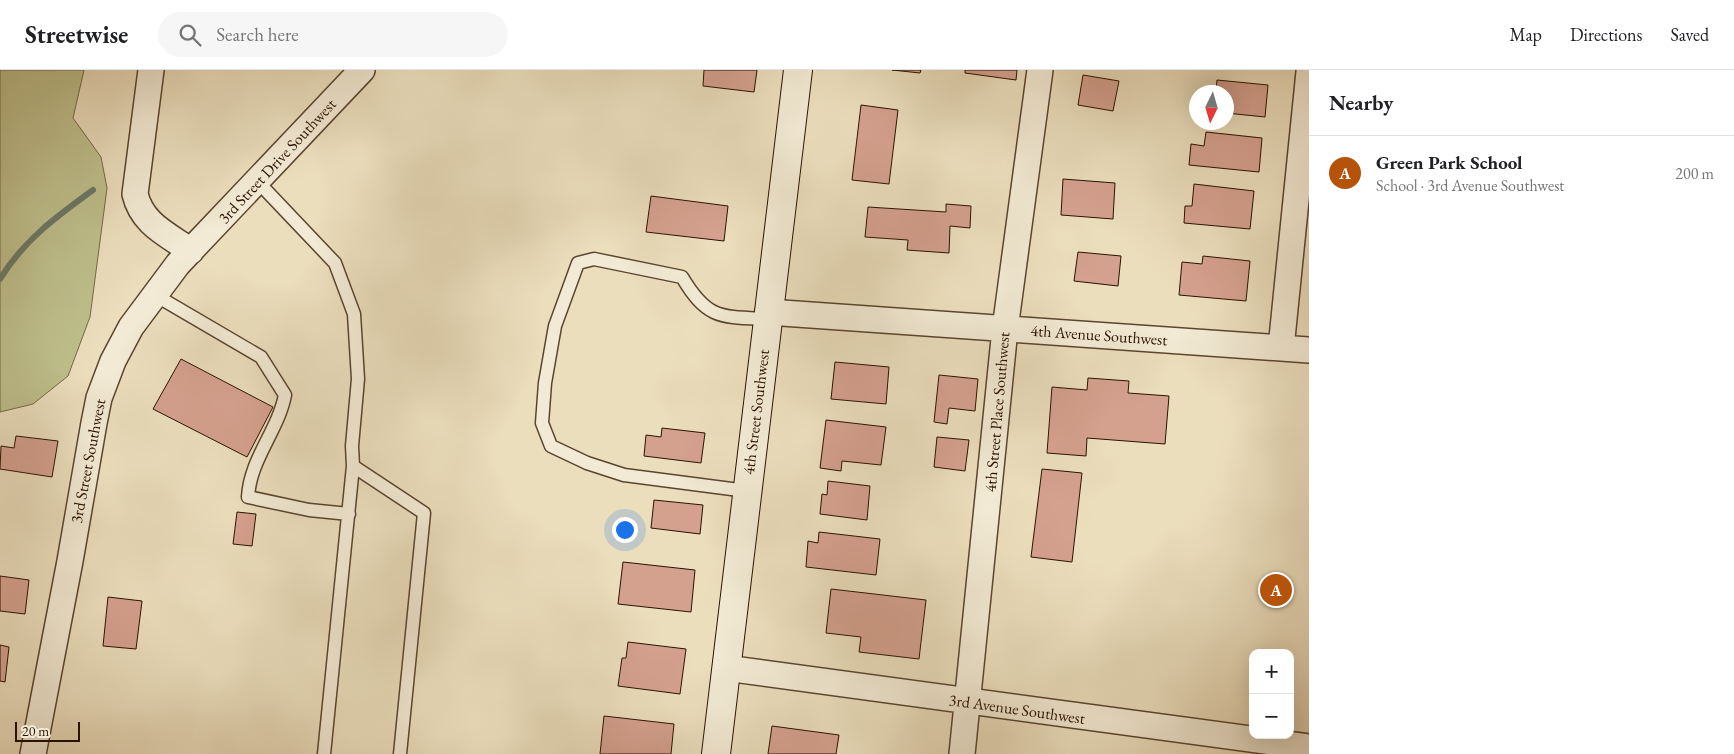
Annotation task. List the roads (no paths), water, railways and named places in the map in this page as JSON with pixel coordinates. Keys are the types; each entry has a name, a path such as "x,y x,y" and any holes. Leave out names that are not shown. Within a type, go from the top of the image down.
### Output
{"main road":[{"name":"4th Street Southwest","path":"716,754 798,70"}],"street":[{"path":"151,70 135,194 138,208 146,220 191,251"},
{"name":"3rd Street Drive Southwest","path":"191,251 362,70"},
{"name":"4th Street Place Southwest","path":"962,754 1004,329 1040,70"},
{"path":"1281,348 1309,72"},
{"name":"3rd Street Southwest","path":"33,754 99,398 113,361 126,335 155,295 191,251"},
{"name":"4th Avenue Southwest","path":"768,316 1004,329 1309,350"},
{"name":"3rd Avenue Southwest","path":"726,668 1309,747"}],"lane":[{"path":"258,182 335,263 354,314 358,379 352,446 353,466 324,754"},
{"path":"747,491 624,475 587,463 551,446 542,423 545,383 555,326 578,264 594,259 682,277 694,297 706,310 731,317 768,316"},
{"path":"155,295 261,357 285,395 282,410 255,466 248,497 309,510 348,514"},
{"path":"353,466 424,513 400,754"}],"waterway":[{"path":"0,279 9,265 30,241 54,219 93,190"}],"place":[{"name":"Green Park School","path":"1276,590"}]}
